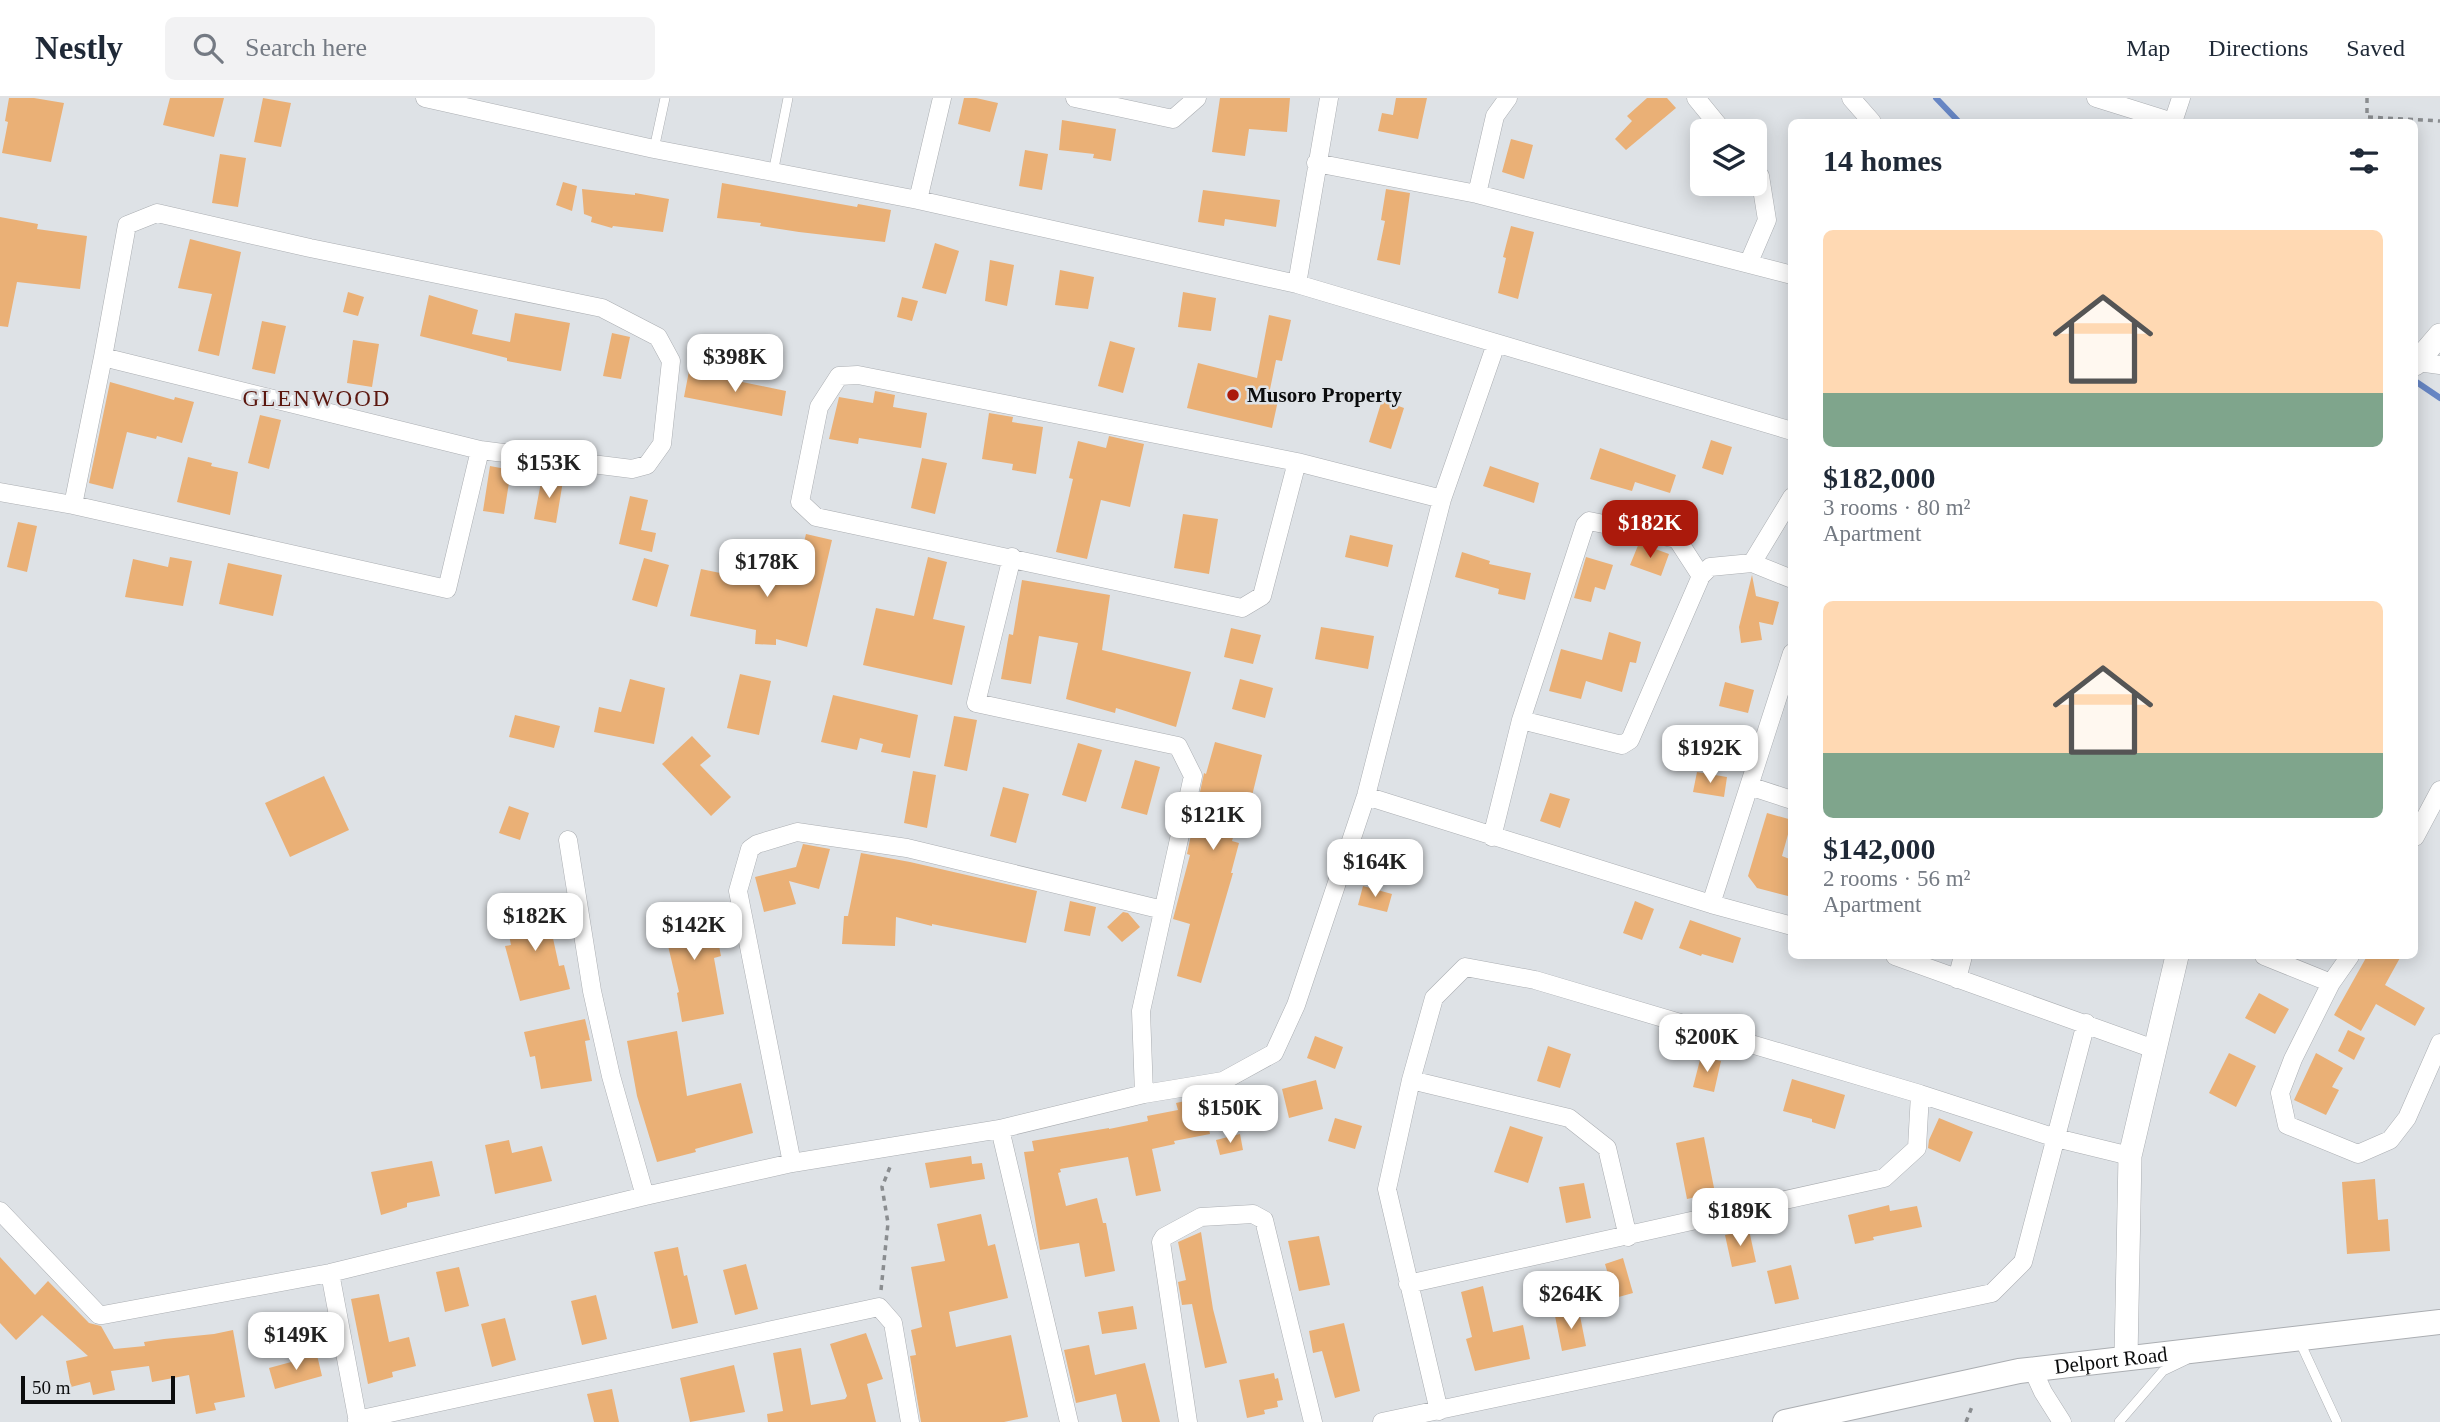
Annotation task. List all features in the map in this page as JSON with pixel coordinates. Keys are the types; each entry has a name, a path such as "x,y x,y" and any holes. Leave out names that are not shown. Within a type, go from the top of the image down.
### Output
{"main road":[{"name":"Delport Road","path":"1785,1422 2007,1373 2440,1322"}],"street":[{"path":"425,98 457,101 654,149 918,200 1297,284 1788,430"},
{"path":"918,200 943,98"},
{"path":"1075,98 1173,119 1197,98"},
{"path":"1297,284 1329,98"},
{"path":"1477,194 1495,116 1508,98"},
{"path":"1696,98 1713,119"},
{"path":"1851,98 1869,119"},
{"path":"2096,98 2166,119"},
{"path":"2174,119 2181,98"},
{"path":"1316,163 1477,194 1788,274"},
{"path":"1749,262 1767,220 1763,196"},
{"path":"73,505 127,225 157,213 310,248 602,308 658,337 671,361 662,444 647,465 632,469 480,450 103,357"},
{"path":"2424,364 2440,335"},
{"path":"0,1211 99,1315 330,1273 792,1163 1000,1129 1144,1094 1223,1081 1273,1053 1296,1004 1366,796 1442,499 1496,344"},
{"path":"1297,462 1262,596 1242,608 816,517 800,502 819,407 839,376 858,375 1297,462 1442,499"},
{"path":"0,492 73,505 447,589 480,450"},
{"path":"1752,562 1788,504"},
{"path":"1492,837 1521,720 1585,524 1590,522 1677,539 1701,576"},
{"path":"1012,557 976,703 1178,746 1193,776 1141,1011 1144,1094"},
{"path":"1521,720 1622,745 1630,740 1701,576 1710,567 1752,562 1788,577"},
{"path":"1711,904 1788,665"},
{"path":"1749,786 1788,799"},
{"path":"2418,831 2440,790"},
{"path":"1366,796 1711,904 1788,925"},
{"path":"792,1163 738,891 750,849 757,844 797,832 906,848 1163,910"},
{"path":"568,840 592,991 611,1076 645,1196"},
{"path":"1903,959 2154,1049"},
{"path":"1957,979 1962,959"},
{"path":"2126,1357 2130,1156 2176,959"},
{"path":"2272,959 2332,982"},
{"path":"2348,959 2332,982 2292,1059 2280,1093 2287,1125 2358,1154 2390,1140 2407,1118 2440,1043"},
{"path":"1439,1411 1388,1189 1410,1080 1434,998 1465,967 1535,980 1920,1094 2056,1138 2130,1156"},
{"path":"1382,1422 1992,1293 2023,1262 2086,1023"},
{"path":"1410,1080 1569,1118 1607,1148 1628,1237"},
{"path":"1408,1284 1884,1178 1917,1148 1920,1094"},
{"path":"1000,1129 1069,1422"},
{"path":"1188,1422 1160,1242 1164,1237 1201,1217 1253,1214 1264,1220 1313,1422"},
{"path":"330,1273 357,1421 879,1307 893,1323 910,1422"},
{"path":"2033,1370 2062,1422"}],"lane":[{"path":"654,149 665,98"},
{"path":"774,173 788,98"},
{"path":"2298,1338 2337,1422"},
{"path":"2119,1422 2163,1371 2210,1349"}],"path":[{"path":"2367,98 2367,117 2404,119"},
{"path":"2418,120 2440,121"},
{"path":"879,1307 888,1223 882,1187 899,1146"}],"building":[{"path":"9,98 34,98 64,103 51,162 2,153"},
{"path":"170,98 224,98 214,137 163,125"},
{"path":"263,98 291,103 281,147 254,142"},
{"path":"964,98 998,103 990,132 958,124"},
{"path":"1220,98 1290,98 1287,132 1249,129 1245,156 1212,152"},
{"path":"1396,98 1427,98 1418,139 1378,131 1382,113 1393,115"},
{"path":"1647,98 1667,98 1676,108 1626,150 1615,139 1632,121 1627,116"},
{"path":"1062,120 1116,129 1111,161 1093,158 1094,154 1059,150"},
{"path":"1511,139 1533,145 1524,179 1502,172"},
{"path":"1025,150 1048,154 1042,190 1019,186"},
{"path":"220,154 246,158 238,207 212,203"},
{"path":"563,182 577,186 572,211 556,205"},
{"path":"722,183 857,207 858,204 891,210 885,242 799,232 760,226 761,223 717,218"},
{"path":"582,189 669,199 663,232 612,228 591,222 592,217 584,214"},
{"path":"1386,189 1410,193 1400,265 1377,260 1385,221 1381,220"},
{"path":"1203,190 1280,200 1276,227 1225,219 1224,226 1198,222"},
{"path":"0,217 38,224 37,229 87,236 80,289 17,282 8,327 0,326"},
{"path":"1511,226 1534,232 1518,299 1498,293"},
{"path":"190,239 241,252 219,356 198,351 212,294 178,288"},
{"path":"935,243 959,251 946,294 922,288"},
{"path":"990,260 1014,265 1007,306 985,301"},
{"path":"1060,270 1094,277 1088,309 1055,305"},
{"path":"348,292 364,297 358,316 343,312"},
{"path":"1183,292 1216,298 1211,331 1178,327"},
{"path":"429,295 478,310 472,334 510,342 515,313 570,323 561,371 507,361 507,358 420,336"},
{"path":"902,297 918,301 912,321 897,317"},
{"path":"1269,315 1291,320 1282,361 1276,360 1269,394 1279,396 1272,428 1187,408 1198,363 1257,378"},
{"path":"262,321 286,326 275,374 252,369"},
{"path":"612,333 630,337 621,379 603,376"},
{"path":"353,340 379,344 372,387 347,383"},
{"path":"1110,341 1135,348 1123,393 1098,386"},
{"path":"689,371 786,391 782,416 684,397"},
{"path":"110,382 174,400 175,397 194,402 182,443 127,432 113,489 89,483"},
{"path":"875,391 895,395 893,407 927,413 921,448 859,438 858,444 829,439 839,397 873,403"},
{"path":"1382,400 1404,408 1391,449 1369,442"},
{"path":"989,413 1013,417 1012,422 1043,427 1036,474 1012,470 1013,464 982,459"},
{"path":"260,415 281,420 269,469 248,463"},
{"path":"1109,436 1144,444 1130,507 1101,500 1087,559 1056,552 1073,479 1069,478 1078,441 1106,448"},
{"path":"1711,440 1732,447 1723,475 1702,468"},
{"path":"1600,448 1676,475 1670,493 1635,482 1632,491 1590,479"},
{"path":"188,457 238,472 230,515 177,502"},
{"path":"922,458 947,463 935,514 911,508"},
{"path":"490,466 511,470 504,514 483,511"},
{"path":"1490,466 1539,483 1534,503 1483,486"},
{"path":"542,477 563,481 556,523 534,519"},
{"path":"630,496 648,500 641,530 656,533 652,552 619,544"},
{"path":"1183,514 1218,519 1209,574 1174,568"},
{"path":"18,522 37,526 27,572 7,567"},
{"path":"806,534 832,540 807,647 776,639 776,645 755,644 756,630 690,616 701,569 749,579 794,582"},
{"path":"1350,535 1393,545 1388,567 1345,557"},
{"path":"1639,543 1669,554 1661,576 1630,565"},
{"path":"1462,552 1490,561 1489,564 1531,573 1525,600 1498,594 1499,589 1455,577"},
{"path":"170,557 192,561 183,606 125,597 133,559 168,567"},
{"path":"928,557 947,562 933,619 965,626 952,685 863,665 876,608 914,616"},
{"path":"1586,557 1613,565 1605,590 1595,587 1591,602 1574,598"},
{"path":"644,558 669,565 657,607 632,600"},
{"path":"228,563 282,575 273,616 219,604"},
{"path":"1752,575 1756,596 1779,602 1773,625 1759,622 1762,640 1741,643 1739,627"},
{"path":"1022,580 1110,595 1102,650 1191,672 1176,727 1116,708 1115,713 1066,699 1078,643 1039,636 1031,684 1001,679 1009,634 1013,635"},
{"path":"1321,627 1374,636 1368,669 1315,659"},
{"path":"1231,628 1261,635 1253,664 1224,657"},
{"path":"1609,632 1641,642 1636,663 1630,662 1622,692 1586,681 1581,699 1549,691 1561,649 1602,660"},
{"path":"740,674 771,681 759,735 727,728"},
{"path":"630,679 665,688 654,744 594,732 599,707 621,712"},
{"path":"1240,679 1273,688 1265,718 1232,709"},
{"path":"1725,682 1754,690 1748,713 1719,706"},
{"path":"833,695 918,715 910,758 881,752 883,744 860,738 857,750 821,742"},
{"path":"515,715 560,726 554,748 509,737"},
{"path":"954,716 977,720 967,771 944,766"},
{"path":"692,736 711,756 700,765 731,797 711,816 662,764"},
{"path":"1215,742 1262,755 1249,808 1242,807 1232,841 1239,843 1233,873 1201,983 1177,976 1190,924 1173,919 1190,855 1187,854 1204,773 1206,774"},
{"path":"1078,743 1102,750 1086,802 1062,795"},
{"path":"1135,760 1160,767 1147,815 1121,808"},
{"path":"913,771 936,775 927,828 904,823"},
{"path":"1697,772 1727,777 1724,797 1693,792"},
{"path":"324,776 349,830 290,857 265,803"},
{"path":"1003,787 1029,794 1016,843 990,836"},
{"path":"1550,793 1570,799 1560,828 1540,821"},
{"path":"509,806 529,813 520,840 499,833"},
{"path":"1767,813 1788,819 1788,834 1782,856 1788,858 1788,896 1757,888 1748,876"},
{"path":"803,844 830,849 819,889 789,881 796,904 764,912 755,877 796,867"},
{"path":"861,853 1037,891 1026,943 896,917 895,946 842,944 844,916 848,916"},
{"path":"1363,886 1392,894 1387,912 1358,905"},
{"path":"1070,901 1096,907 1090,936 1064,931"},
{"path":"1635,901 1654,909 1642,940 1623,933"},
{"path":"551,903 557,928 551,929 559,966 564,965 570,989 520,1001 505,946 511,945 505,914"},
{"path":"705,905 710,932 716,931 721,956 714,958 724,1014 682,1022 679,992 660,912"},
{"path":"1123,912 1128,913 1140,927 1122,942 1107,927"},
{"path":"1690,920 1741,938 1733,963 1679,948"},
{"path":"2365,959 2399,959 2385,985 2425,1008 2415,1026 2376,1004 2361,1031 2334,1015"},
{"path":"2259,993 2289,1009 2275,1034 2245,1018"},
{"path":"585,1019 590,1040 585,1041 592,1081 541,1089 535,1056 530,1057 524,1032"},
{"path":"2348,1030 2365,1038 2354,1060 2338,1051"},
{"path":"677,1031 687,1096 741,1083 753,1133 657,1162 637,1096 627,1041"},
{"path":"1315,1036 1343,1047 1335,1069 1307,1058"},
{"path":"1548,1046 1571,1054 1560,1088 1537,1081"},
{"path":"2229,1053 2256,1066 2236,1107 2209,1093"},
{"path":"2316,1053 2343,1068 2332,1087 2339,1090 2326,1115 2294,1100"},
{"path":"1701,1056 1721,1061 1714,1092 1693,1087"},
{"path":"1792,1079 1845,1095 1835,1129 1783,1111"},
{"path":"1316,1080 1323,1109 1289,1118 1282,1089"},
{"path":"1203,1097 1210,1134 1174,1141 1175,1144 1152,1149 1161,1191 1136,1196 1128,1157 1060,1169 1061,1172 1058,1173 1066,1206 1097,1198 1103,1223 1106,1223 1115,1271 1085,1277 1079,1243 1040,1250 1024,1152 1034,1151 1032,1141 1148,1121 1147,1116 1178,1110 1176,1103"},
{"path":"1335,1118 1362,1126 1355,1149 1328,1141"},
{"path":"1939,1118 1973,1132 1960,1162 1928,1148"},
{"path":"1510,1126 1543,1137 1528,1183 1494,1172"},
{"path":"1240,1134 1243,1150 1220,1155 1216,1140"},
{"path":"1704,1137 1715,1193 1687,1199 1676,1143"},
{"path":"509,1140 512,1153 542,1146 552,1181 495,1194 485,1145"},
{"path":"971,1156 972,1164 982,1163 985,1179 930,1188 925,1163"},
{"path":"432,1161 440,1196 407,1203 407,1207 381,1215 371,1172"},
{"path":"2375,1179 2378,1220 2388,1219 2390,1251 2347,1254 2342,1182"},
{"path":"1584,1183 1591,1218 1566,1223 1559,1187"},
{"path":"1889,1205 1890,1211 1917,1206 1922,1227 1873,1237 1874,1240 1855,1244 1848,1215"},
{"path":"981,1214 988,1246 995,1244 1008,1298 949,1312 956,1347 1011,1335 1028,1417 1004,1422 921,1422 910,1356 916,1355 911,1330 922,1327 911,1267 945,1261 937,1224"},
{"path":"1749,1230 1756,1262 1732,1267 1725,1235"},
{"path":"1201,1232 1213,1309 1227,1363 1205,1368 1192,1304 1182,1305 1178,1282 1186,1280 1178,1242"},
{"path":"1319,1236 1330,1285 1299,1291 1288,1241"},
{"path":"678,1247 698,1323 672,1329 654,1252"},
{"path":"0,1257 35,1295 48,1281 89,1323 101,1326 114,1349 145,1346 144,1342 233,1330 245,1397 214,1403 216,1410 196,1414 189,1375 152,1382 149,1366 111,1371 115,1390 93,1395 90,1382 71,1387 66,1361 88,1356 42,1315 16,1340 0,1323"},
{"path":"1623,1258 1633,1293 1615,1298 1605,1264"},
{"path":"746,1264 758,1309 735,1315 723,1270"},
{"path":"1791,1265 1799,1299 1775,1304 1767,1271"},
{"path":"459,1267 469,1306 445,1312 436,1272"},
{"path":"1483,1286 1493,1332 1523,1325 1530,1359 1475,1371 1466,1339 1472,1337 1461,1292"},
{"path":"379,1294 389,1342 409,1337 416,1366 392,1372 393,1377 368,1384 351,1299"},
{"path":"596,1295 607,1339 582,1345 571,1301"},
{"path":"1133,1306 1137,1329 1102,1334 1098,1312"},
{"path":"1579,1311 1586,1346 1562,1351 1555,1316"},
{"path":"505,1318 516,1360 492,1367 481,1324"},
{"path":"1344,1323 1360,1391 1335,1398 1322,1351 1313,1353 1309,1331"},
{"path":"866,1333 883,1379 867,1384 876,1422 768,1422 767,1414 783,1411 773,1353 801,1348 811,1405 845,1399 847,1396 830,1344"},
{"path":"1089,1345 1095,1375 1145,1363 1160,1422 1122,1422 1116,1394 1076,1403 1064,1350"},
{"path":"317,1355 322,1376 275,1389 269,1368"},
{"path":"734,1365 745,1412 690,1422 680,1378"},
{"path":"1274,1373 1275,1379 1278,1378 1283,1400 1277,1401 1278,1407 1264,1410 1265,1414 1247,1418 1239,1380"},
{"path":"612,1389 619,1422 594,1422 587,1394"}],"waterway":[{"path":"1936,98 1956,119"},
{"path":"2418,383 2440,398"}],"place":[{"name":"Musoro Property","path":"1233,395"}],"district":[{"name":"GLENWOOD","path":"317,398"}]}
